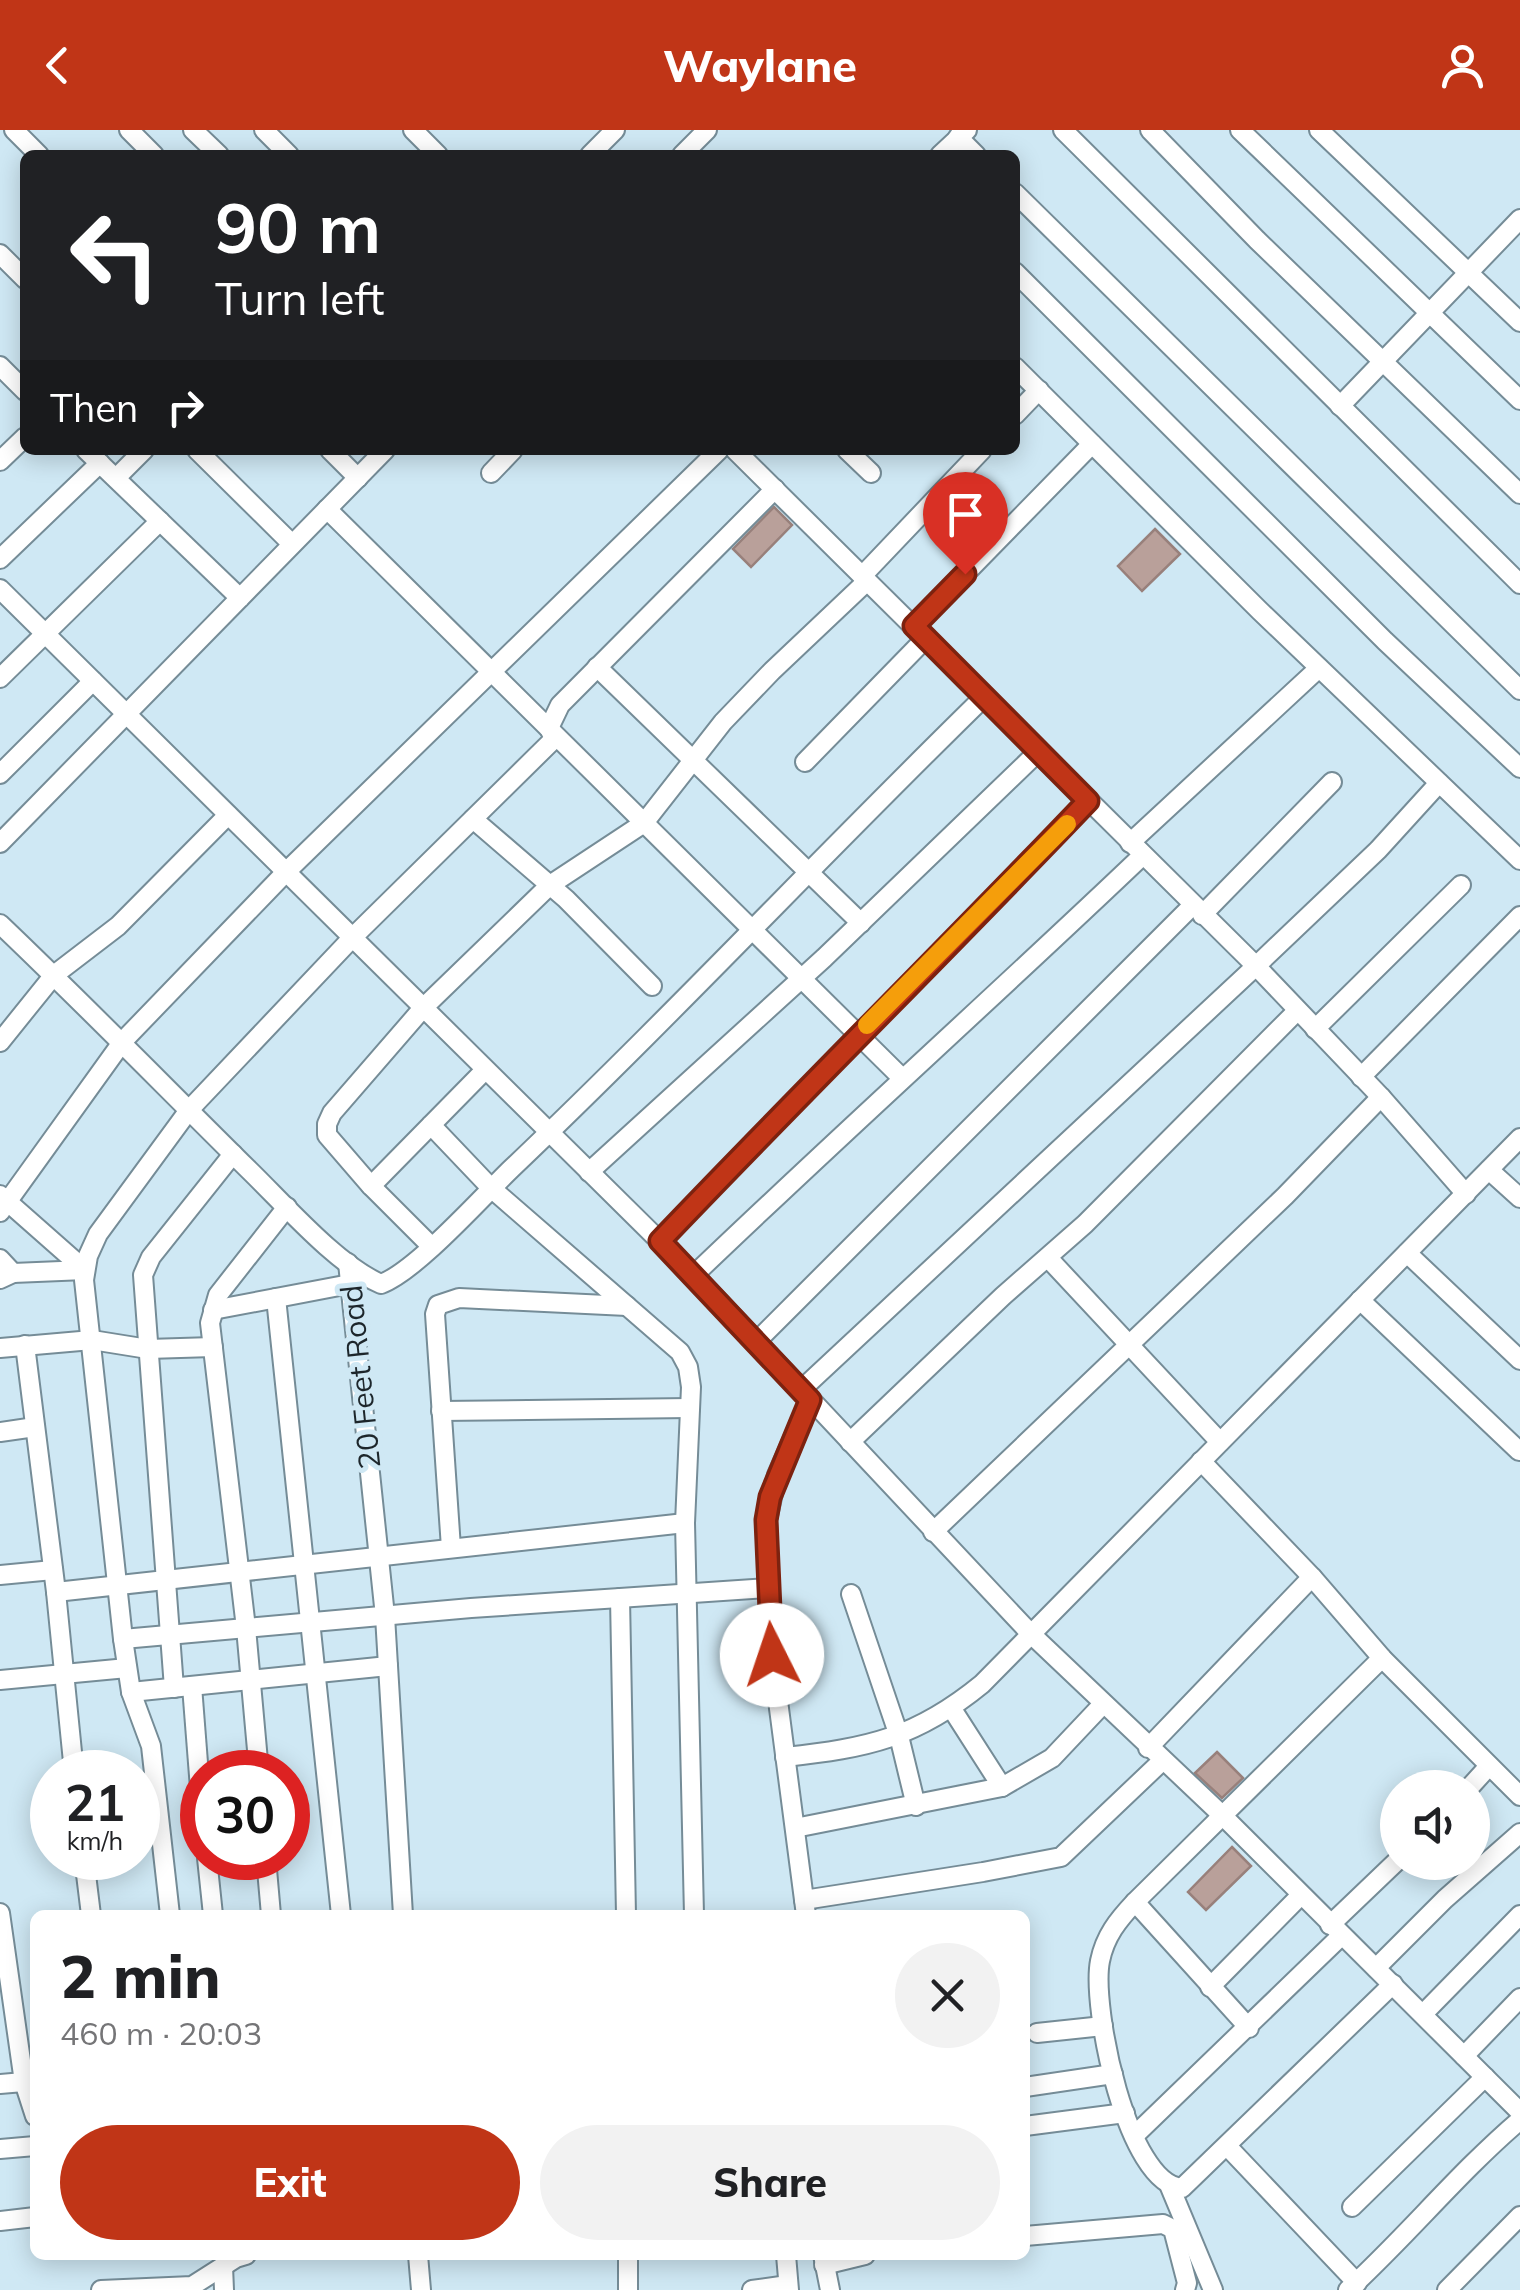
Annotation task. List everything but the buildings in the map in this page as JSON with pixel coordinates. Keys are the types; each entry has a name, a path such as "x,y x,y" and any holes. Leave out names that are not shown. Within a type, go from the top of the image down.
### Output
{"street":[{"path":"14,130 34,150"},
{"path":"130,130 149,150"},
{"path":"193,130 213,150"},
{"path":"264,130 284,150"},
{"path":"412,130 433,150"},
{"path":"595,150 615,130"},
{"path":"687,150 707,130"},
{"path":"1063,130 1520,584"},
{"path":"1150,130 1257,240 1520,494"},
{"path":"1240,130 1520,400"},
{"path":"1319,130 1520,322"},
{"path":"1020,198 1520,690"},
{"path":"1340,406 1520,218"},
{"path":"1020,277 1385,641 1520,768"},
{"path":"1020,371 1319,668 1520,860"},
{"path":"1020,411 1039,390"},
{"path":"0,461 20,441"},
{"path":"805,762 1092,444"},
{"path":"116,478 139,455"},
{"path":"202,455 292,544"},
{"path":"335,455 358,478"},
{"path":"0,843 380,455"},
{"path":"490,473 508,455"},
{"path":"85,1270 3,1203 123,1040 286,872 713,455"},
{"path":"740,455 1256,966 1381,1096 1466,1194"},
{"path":"852,455 871,474"},
{"path":"432,1246 371,1186 327,1135 332,1113 422,1008 550,885 644,822 691,760 772,670 864,584 863,575 977,455"},
{"path":"0,559 93,456 240,598"},
{"path":"549,728 560,705 775,489"},
{"path":"326,509 902,1078"},
{"path":"0,678 160,520"},
{"path":"0,589 694,1275 1030,1634 1223,1816 1486,2077 1520,2116 1352,2286 1227,2146"},
{"path":"597,667 860,922"},
{"path":"694,1275 902,1078 965,1024 1319,668"},
{"path":"0,774 93,681"},
{"path":"348,1263 381,1284 393,1280 432,1246 550,1133 984,696"},
{"path":"169,1910 151,1746 131,1692 123,1640 85,1270 98,1234 189,1110 352,938 554,739 549,728"},
{"path":"589,1172 802,978 1039,751"},
{"path":"756,1342 1332,782"},
{"path":"1162,1761 1061,1857 805,1907 772,1655 766,1520 770,1497 806,1395 1378,850 1438,783"},
{"path":"660,1241 1088,801"},
{"path":"0,1042 54,975 118,926 228,815"},
{"path":"473,819 550,885 652,986"},
{"path":"1314,1030 1461,885"},
{"path":"1361,1076 1520,916"},
{"name":"20 Feet Road","path":"1,928 123,1040 233,1154 348,1263 385,1616 403,1910"},
{"path":"850,1442 1003,1296 1050,1258 1297,1011"},
{"path":"371,1186 485,1070"},
{"path":"933,1532 1285,1196 1381,1096"},
{"path":"431,1125 491,1188 680,1352 688,1367 686,1522 694,1910"},
{"path":"786,1757 846,1750 900,1736 952,1709 982,1684 1520,1138"},
{"path":"192,1750 183,1687 169,1635 144,1275 151,1258 233,1154"},
{"path":"1489,1170 1520,1198"},
{"path":"257,1750 213,1347 213,1310 230,1277 287,1207"},
{"path":"1407,1253 1520,1360"},
{"path":"1050,1258 1220,1442"},
{"path":"4,1270 85,1270"},
{"path":"213,1310 350,1284"},
{"path":"276,1298 340,1910"},
{"path":"451,1548 435,1314 438,1306 459,1298 627,1306"},
{"path":"1360,1300 1520,1451"},
{"path":"0,1348 92,1340 148,1350 213,1347"},
{"path":"25,1346 72,1750"},
{"path":"441,1410 690,1408"},
{"path":"0,1432 36,1427"},
{"path":"1201,1461 1312,1577 1382,1658 1520,1796"},
{"path":"56,1592 686,1522"},
{"path":"0,1575 53,1570"},
{"path":"1148,1748 1312,1577"},
{"path":"123,1640 768,1588"},
{"path":"851,1594 900,1736 916,1806"},
{"path":"620,1598 626,1910"},
{"path":"1213,2290 1170,2187 1149,2164 1125,2113 1113,2074 1098,1985 1106,1938 1134,1902 1382,1658"},
{"path":"131,1692 388,1666"},
{"path":"0,1680 127,1668"},
{"path":"794,1828 1002,1788 1052,1758 1103,1704"},
{"path":"952,1709 1002,1788"},
{"path":"1486,1770 1490,1766"},
{"path":"1376,1968 1445,1899 1520,1833"},
{"path":"87,1880 90,1910"},
{"path":"209,1880 212,1910"},
{"path":"268,1880 271,1910"},
{"path":"1136,2136 1250,2028 1381,1880"},
{"path":"1210,1987 1300,1896"},
{"path":"1134,1902 1250,2028"},
{"path":"0,1913 4,1970 30,2081 0,2084"},
{"path":"1423,2014 1520,1915"},
{"path":"1170,2187 1182,2188 1393,1984"},
{"path":"1464,2056 1520,1998"},
{"path":"1038,2033 1103,2026"},
{"path":"1030,2086 1113,2074"},
{"path":"1352,2207 1486,2077"},
{"path":"1030,2125 1125,2113"},
{"path":"0,2149 30,2146"},
{"path":"1447,2290 1520,2216"},
{"path":"0,2221 30,2218"},
{"path":"1030,2236 1163,2224 1173,2229 1185,2290"},
{"path":"101,2290 192,2286 236,2260"},
{"path":"418,2260 421,2290"},
{"path":"628,2260 628,2290"},
{"path":"752,2290 788,2288 786,2260"},
{"path":"823,2260 830,2290"},
{"path":"223,2266 224,2290"}],"slow traffic":[{"path":"867,1025 1067,824"}],"route":[{"path":"772,1655 766,1520 777,1475 810,1400 660,1241 1088,801 914,626 965,574"}]}
